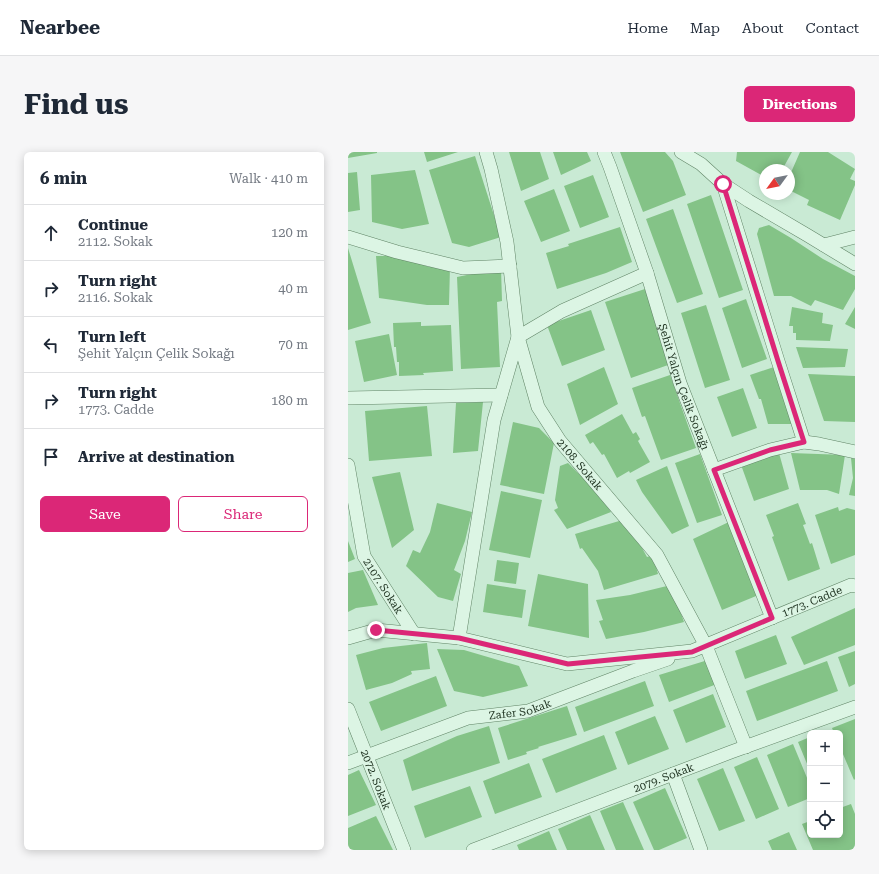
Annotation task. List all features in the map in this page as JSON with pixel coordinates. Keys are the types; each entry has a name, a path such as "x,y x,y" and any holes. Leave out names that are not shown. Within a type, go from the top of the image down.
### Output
{"street":[{"name":"2108. Sokak","path":"486,152 507,242 518,337 538,407 560,441 657,555 706,646 746,747"},
{"name":"Şehit Yalçın Çelik Sokağı","path":"604,152 647,273 680,383 772,618"},
{"path":"682,152 701,164 723,184 748,201 855,264"},
{"path":"723,184 804,442"},
{"path":"348,237 397,252 463,268 510,266"},
{"path":"824,245 855,237"},
{"path":"459,638 494,420 518,337 562,311 647,273"},
{"path":"348,398 501,395"},
{"path":"714,470 770,450 804,442 855,452"},
{"name":"2107. Sokak","path":"348,465 364,556 414,634"},
{"name":"1773. Cadde","path":"348,638 376,630 459,638 568,664 692,652 851,585 855,586"},
{"name":"Zafer Sokak","path":"348,763 468,718 528,711 633,671 692,652"},
{"name":"2079. Sokak","path":"473,850 855,707"},
{"name":"2072. Sokak","path":"348,709 404,850"},
{"path":"673,774 701,850"}],"building":[{"path":"348,152 377,152 377,153 348,158"},
{"path":"424,152 458,152 427,162"},
{"path":"509,152 540,152 549,179 521,191"},
{"path":"553,152 587,152 591,161 561,175"},
{"path":"620,152 665,152 673,161 686,195 643,212"},
{"path":"737,152 792,152 785,164 759,164 759,174 736,161"},
{"path":"800,152 828,152 855,169 850,179 855,181 855,185 840,220 807,205 809,200 795,193 795,164"},
{"path":"475,156 501,237 469,247 452,243 429,170"},
{"path":"415,170 429,224 402,229 372,222 371,175"},
{"path":"357,172 360,210 348,212 348,173"},
{"path":"593,175 609,217 580,228 564,186"},
{"path":"554,189 570,231 541,242 524,201"},
{"path":"711,195 743,290 719,298 687,204"},
{"path":"673,209 703,294 677,303 646,219"},
{"path":"769,225 823,259 855,276 855,289 843,310 815,300 811,306 791,296 774,296 757,234 759,228"},
{"path":"620,227 632,262 606,273 557,289 546,253"},
{"path":"348,248 371,323 348,330"},
{"path":"385,251 429,267 450,267 449,305 427,305 379,298 376,256 385,256"},
{"path":"501,268 502,301 497,302 500,367 461,369 457,277"},
{"path":"645,289 671,364 631,378 605,302"},
{"path":"746,299 767,359 742,368 722,308"},
{"path":"706,305 730,380 705,388 681,313"},
{"path":"792,307 823,313 822,323 833,325 830,341 796,340 796,333 793,333 793,326 789,326"},
{"path":"855,307 855,329 845,324"},
{"path":"591,310 605,350 562,366 547,325"},
{"path":"421,322 421,326 451,325 453,371 423,373 424,375 399,376 399,362 397,362 396,347 394,347 393,323"},
{"path":"389,334 397,375 364,382 355,341"},
{"path":"796,347 848,349 845,367 803,368"},
{"path":"604,367 618,404 580,425 567,384"},
{"path":"774,367 793,424 768,424 761,399 759,399 750,375"},
{"path":"808,374 855,376 855,422 824,421"},
{"path":"670,375 696,448 661,460 645,416 642,417 632,388"},
{"path":"743,388 757,428 732,437 717,397"},
{"path":"483,402 478,451 453,453 456,403"},
{"path":"427,406 432,456 369,461 365,411"},
{"path":"622,414 633,434 636,432 640,439 638,441 650,462 617,478 604,454 602,455 593,442 590,444 585,435"},
{"path":"513,422 539,428 554,443 544,494 500,485"},
{"path":"779,453 789,489 754,501 740,462"},
{"path":"791,453 845,455 839,494 827,490 800,490"},
{"path":"700,454 722,515 697,523 675,463"},
{"path":"851,458 855,459 855,496 849,495 853,478"},
{"path":"568,463 596,491 611,512 567,529 554,510 558,508 555,500 560,466"},
{"path":"667,466 689,526 672,534 642,492 636,480"},
{"path":"400,472 414,530 392,548 372,477"},
{"path":"501,491 542,500 530,558 489,550"},
{"path":"437,503 472,512 465,541 454,570 461,574 453,601 438,597 406,566 413,550 420,553 430,532"},
{"path":"798,503 806,524 803,525 810,544 812,543 820,569 788,581 772,537 774,536 766,515"},
{"path":"838,507 839,511 847,508 855,510 855,555 831,564 815,515"},
{"path":"626,519 647,557 653,555 658,574 604,590 598,571 582,548 580,549 575,534"},
{"path":"733,520 761,594 722,610 693,539"},
{"path":"348,541 355,559 348,562"},
{"path":"497,560 519,563 516,584 494,581"},
{"path":"363,570 378,605 356,608 348,612 348,573"},
{"path":"538,574 588,584 589,638 528,626"},
{"path":"487,584 526,590 522,618 483,612"},
{"path":"671,585 684,622 644,632 606,639 599,621 603,620 596,600 630,595"},
{"path":"855,608 855,645 804,665 791,637"},
{"path":"776,635 787,664 745,679 735,651"},
{"path":"427,643 430,669 411,671 412,674 392,683 366,690 356,655 383,648"},
{"path":"437,649 464,650 519,666 528,686 483,697 454,691"},
{"path":"855,651 855,684 849,687 838,657"},
{"path":"708,660 717,684 669,702 659,675"},
{"path":"827,661 838,691 757,721 746,691"},
{"path":"436,676 447,706 381,731 369,702"},
{"path":"645,681 654,706 584,732 575,707"},
{"path":"713,694 726,727 686,743 673,710"},
{"path":"567,706 577,735 538,747 539,748 526,752 527,754 508,760 498,728"},
{"path":"655,716 669,749 628,765 615,732"},
{"path":"855,719 854,780 843,754 843,730 833,730 832,728"},
{"path":"489,726 500,763 412,791 403,760 457,736"},
{"path":"604,735 617,769 556,793 542,759"},
{"path":"807,738 807,764 798,742"},
{"path":"793,744 807,778 807,799 788,807 767,755"},
{"path":"757,757 779,809 756,819 734,767"},
{"path":"529,763 542,797 495,814 483,781"},
{"path":"723,768 745,821 719,831 697,779"},
{"path":"359,770 376,805 348,816 348,775"},
{"path":"470,786 482,817 425,838 414,806"},
{"path":"665,788 687,838 659,850 654,850 633,802"},
{"path":"623,802 644,850 616,850 600,811"},
{"path":"851,804 855,814 855,850 813,850 808,838 843,838 843,807"},
{"path":"590,815 605,850 567,850 558,829"},
{"path":"376,816 393,850 348,850 348,828"},
{"path":"807,822 807,836 802,824"},
{"path":"549,831 557,850 519,850 517,845"},
{"path":"789,832 797,850 772,850 768,841"}],"route":[{"path":"376,630 459,638 568,664 692,652 772,618 714,470 770,450 804,442 723,184"}]}
